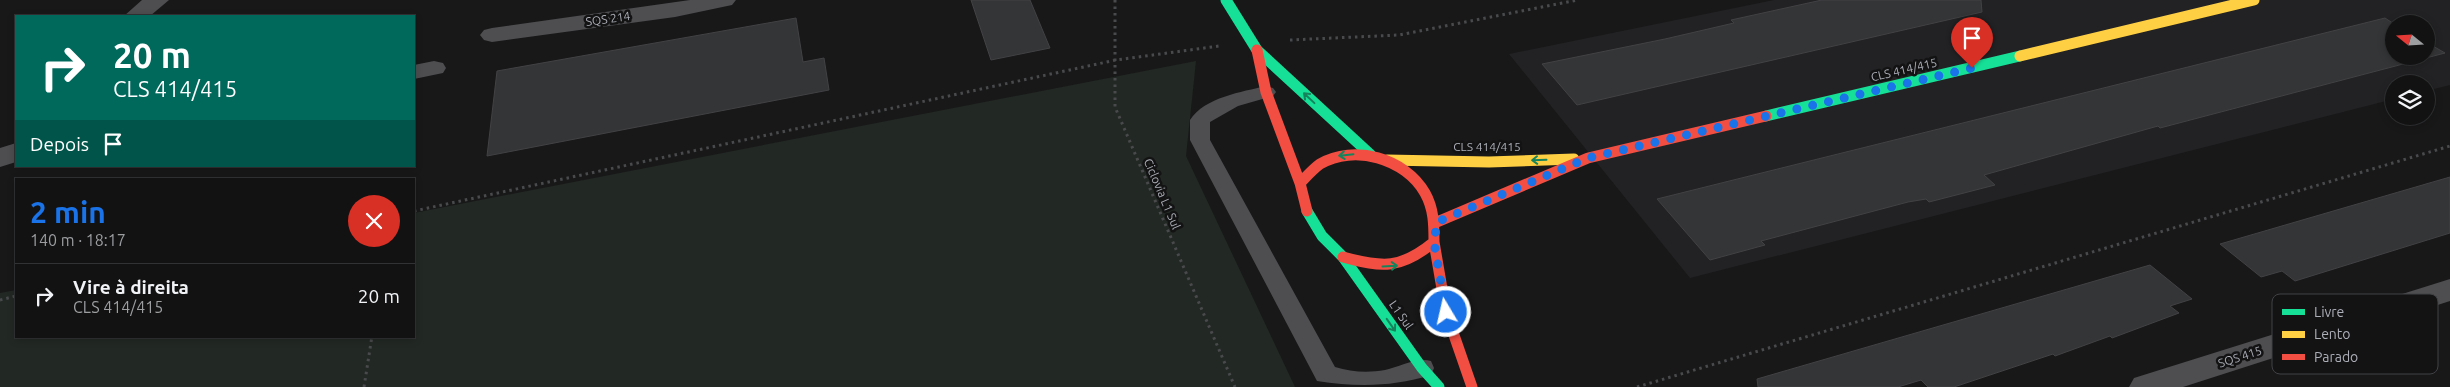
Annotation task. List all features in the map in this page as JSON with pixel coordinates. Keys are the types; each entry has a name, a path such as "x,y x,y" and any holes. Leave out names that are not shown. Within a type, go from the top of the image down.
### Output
{"street":[{"path":"137,15 157,0"},
{"name":"SQS 214","path":"492,35 675,10 724,0"},
{"path":"1226,0 1254,45 1371,155"},
{"name":"CLS 414/415","path":"1437,222 1588,158 2254,0"},
{"path":"1254,45 1266,92 1300,183 1307,210 1322,236 1343,257 1372,266 1394,267 1415,260 1434,242"},
{"path":"0,158 15,152"},
{"path":"1300,183 1311,168 1330,158 1347,154 1371,155 1386,160 1420,182 1428,196 1437,222 1434,242 1446,312 1472,387"},
{"name":"CLS 414/415","path":"1386,160 1489,162 1588,158"},
{"name":"L1 Sul","path":"1343,257 1422,368 1439,387"},
{"name":"SQS 415","path":"2437,294 2450,290"},
{"name":"SQS 415","path":"2145,387 2272,347"}],"lane":[{"path":"1266,92 1230,101 1213,109 1200,120 1200,140 1326,374 1345,382 1382,382 1422,368"}],"path":[{"name":"Ciclovia L1 Sul","path":"1115,0 1115,107 1234,387"},
{"path":"415,211 1116,60 1254,45 1399,35 1578,0"},
{"path":"1637,387 2450,146"},
{"path":"0,300 15,296"},
{"path":"364,387 372,338"}],"shaded area":[{"path":"1774,0 2450,0 2450,85 2435,89 2435,75 2385,75 2385,101 1690,278 1509,54"},
{"path":"1196,61 1186,156 1295,387 0,387 0,293 15,290 15,338 415,338 415,213"}],"building":[{"path":"971,0 1030,0 1050,48 991,60"},
{"path":"1822,0 1981,0 1982,12 1577,105 1542,64 1665,39 1734,23 1731,20"},
{"path":"796,18 803,62 824,58 829,90 487,156 497,71"},
{"path":"2385,18 2385,65 2399,65 2160,128 2158,126 1984,175 1995,185 1929,202 1926,199 1908,202 1761,241 1765,245 1710,260 1657,199"},
{"path":"2435,47 2445,53 2435,56"},
{"path":"2450,177 2450,233 2295,281 2282,271 2261,277 2220,244"},
{"path":"2150,265 2192,299 2170,306 2179,313 2112,338 2110,336 2055,356 2053,354 1954,387 1928,387 1921,380 1898,387 1758,387 1757,379"}],"traffic: fast":[{"path":"1226,0 1257,50 1371,155"},
{"path":"1766,116 2020,56"},
{"path":"1307,211 1322,236 1343,257 1422,368 1439,387"}],"traffic: slow":[{"path":"2020,56 2254,0"},
{"path":"1387,160 1489,162 1574,159"}],"traffic: jam":[{"path":"1257,50 1266,92 1300,183"},
{"path":"1437,222 1588,158 1766,116"},
{"path":"1307,211 1300,183 1319,165 1342,156 1366,155 1389,161 1409,174 1425,192 1434,215 1434,242 1412,258 1392,265 1370,264 1343,257"},
{"path":"1434,242 1446,312 1472,387"}],"route":[{"path":"1446,312 1434,242 1437,222 1588,158 1972,68"}]}
